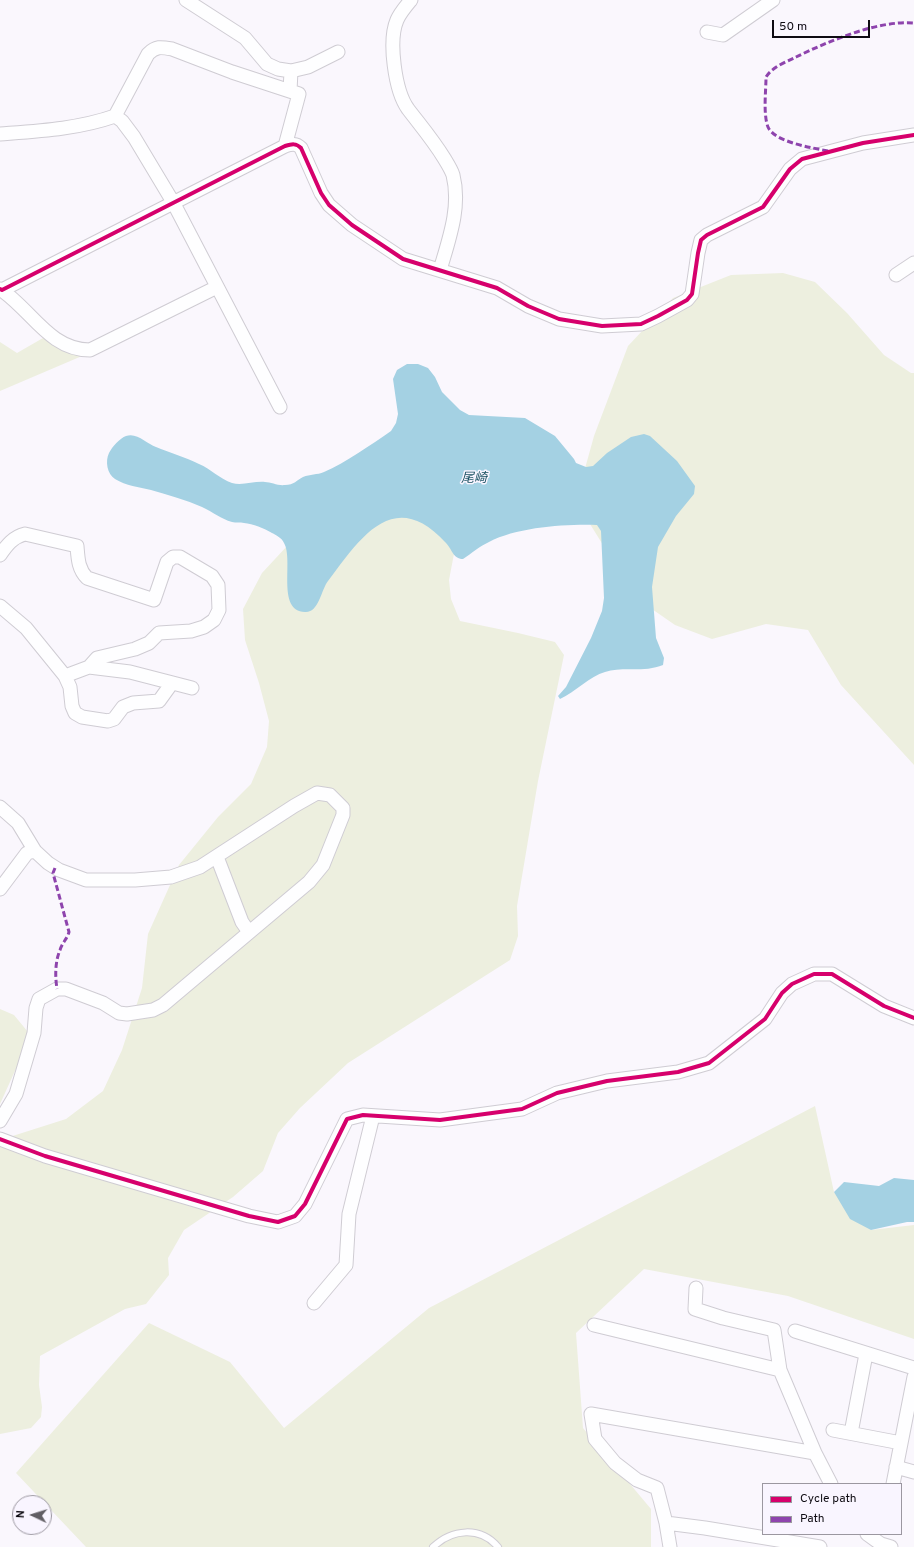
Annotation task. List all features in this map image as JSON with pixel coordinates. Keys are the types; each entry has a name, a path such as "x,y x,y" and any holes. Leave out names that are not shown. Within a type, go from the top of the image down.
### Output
{"street":[{"path":"186,0 245,38 266,64 278,69 291,71 308,67 338,52"},
{"path":"411,0 397,20 394,53 396,76 401,96 407,108 433,139 452,173 456,197 453,223 440,270"},
{"path":"707,32 723,35 773,0"},
{"path":"0,134 66,128 115,116 148,54 154,49 162,47 172,49 232,72 299,94 286,146"},
{"path":"290,91 291,71"},
{"path":"115,116 122,121 134,136 173,202 280,407"},
{"path":"217,287 90,350 80,350 49,336 11,297 1,290 286,146 297,144 301,148 329,205 352,225 403,259 497,288 528,306 559,319 602,326 641,324 687,300 692,294 701,240 707,235 748,216 763,207 790,168 802,159 863,143 914,135"},
{"path":"896,275 914,263"},
{"path":"0,555 8,544 18,536 25,534 77,546 79,566 82,573 87,578 154,600 167,562 173,557 180,557 212,576 218,585 220,610 214,620 204,627 191,631 159,633 149,642 135,649 97,658 90,667"},
{"path":"0,606 26,628 65,676 70,687 72,706 75,713 82,717 108,721 114,719 123,707 133,704 159,701 172,683"},
{"path":"65,676 90,667 130,672 192,688"},
{"path":"0,807 18,823 35,851 48,863 59,870 86,880 135,880 171,877 200,867 294,806 317,793 330,795 343,808 343,815 323,865 309,882 163,1005 153,1010 127,1014 119,1013 103,1003 66,990 57,989 40,998 36,1008 34,1033 16,1094 0,1121"},
{"path":"0,888 27,854 35,851"},
{"path":"217,857 242,922 249,932"},
{"path":"0,1139 45,1156 241,1214 278,1222 295,1216 305,1204 347,1119 363,1115 440,1120 522,1109 557,1093 607,1081 678,1072 709,1063 764,1019 782,993 792,984 814,974 832,974 884,1006 914,1018"},
{"path":"314,1303 346,1264 349,1214 373,1116"},
{"path":"696,1288 695,1309 723,1318 774,1330 780,1370 815,1453 830,1483"},
{"path":"594,1325 780,1370"},
{"path":"795,1331 914,1368"},
{"path":"851,1433 866,1354"},
{"path":"893,1483 912,1395 914,1377"},
{"path":"670,1547 666,1523 657,1488 637,1480 615,1463 595,1439 591,1414 815,1453"},
{"path":"833,1430 901,1443"},
{"path":"896,1467 914,1472"},
{"path":"666,1523 820,1547"},
{"path":"870,1535 884,1543"}],"lane":[{"path":"433,1547 439,1541 458,1532 480,1534 494,1542 498,1547"}],"green space":[{"path":"783,273 815,282 847,313 884,355 911,373 914,373 914,765 841,685 808,630 766,624 712,639 675,625 636,598 585,516 581,483 594,436 628,346 673,298 731,275"},
{"path":"43,338 82,356 0,391 0,342 17,353"},
{"path":"358,490 461,517 449,580 451,599 460,621 555,642 564,655 538,781 517,906 518,936 510,960 348,1063 300,1108 278,1133 263,1171 233,1197 184,1230 168,1258 169,1275 146,1304 125,1309 40,1356 39,1385 42,1407 41,1417 31,1428 0,1434 0,1140 66,1119 103,1091 122,1050 142,988 148,934 179,865 218,817 251,784 267,747 269,721 259,683 245,640 243,609 262,573 301,531"},
{"path":"0,1009 14,1015 28,1032 24,1051 0,1104"},
{"path":"815,1106 834,1192 871,1230 914,1225 914,1339 788,1296 644,1269 576,1333 583,1428 651,1509 651,1547 86,1547 52,1511 52,1495 37,1495 16,1473 149,1323 230,1362 284,1428 429,1308"}],"water":[{"name":"尾崎","path":"407,364 418,364 428,368 435,377 442,392 460,410 469,415 525,418 555,436 576,463 586,467 593,466 607,453 631,437 644,434 650,436 677,461 695,486 694,494 676,516 658,547 652,587 656,638 664,658 663,665 648,669 612,670 605,672 594,677 560,699 558,696 566,687 591,638 602,611 604,598 601,531 597,525 556,526 514,533 486,544 463,559 460,559 455,556 446,543 427,526 410,519 395,518 380,524 353,548 328,581 314,609 305,612 296,609 291,603 287,584 287,551 283,541 279,537 266,529 255,525 228,521 202,507 183,500 124,483 115,479 110,474 107,460 110,451 121,439 130,435 138,437 153,446 194,462 223,479 236,484 267,482 282,485 291,484 308,475 321,473 341,464 391,431 396,423 398,414 393,379 397,370"},
{"path":"894,1178 914,1180 914,1222 907,1222 871,1230 850,1219 834,1192 844,1182 879,1186"}],"marked path":[{"path":"828,151 795,144 778,137 772,132 766,122 766,77 772,70 780,65 838,38 885,25 914,23"},
{"path":"55,868 53,873 69,932 57,959 57,989"}],"cycle path":[{"path":"0,289 2,290 285,146 294,144 301,148 321,193 329,205 352,225 403,259 497,288 528,306 559,319 602,326 641,324 687,300 692,294 701,240 707,235 763,207 790,169 802,159 863,143 914,135"},
{"path":"0,1139 45,1156 249,1216 278,1222 295,1216 305,1204 347,1119 363,1115 440,1120 522,1109 557,1093 607,1081 678,1072 709,1063 765,1019 782,993 792,984 814,974 832,974 884,1006 914,1018"}]}
